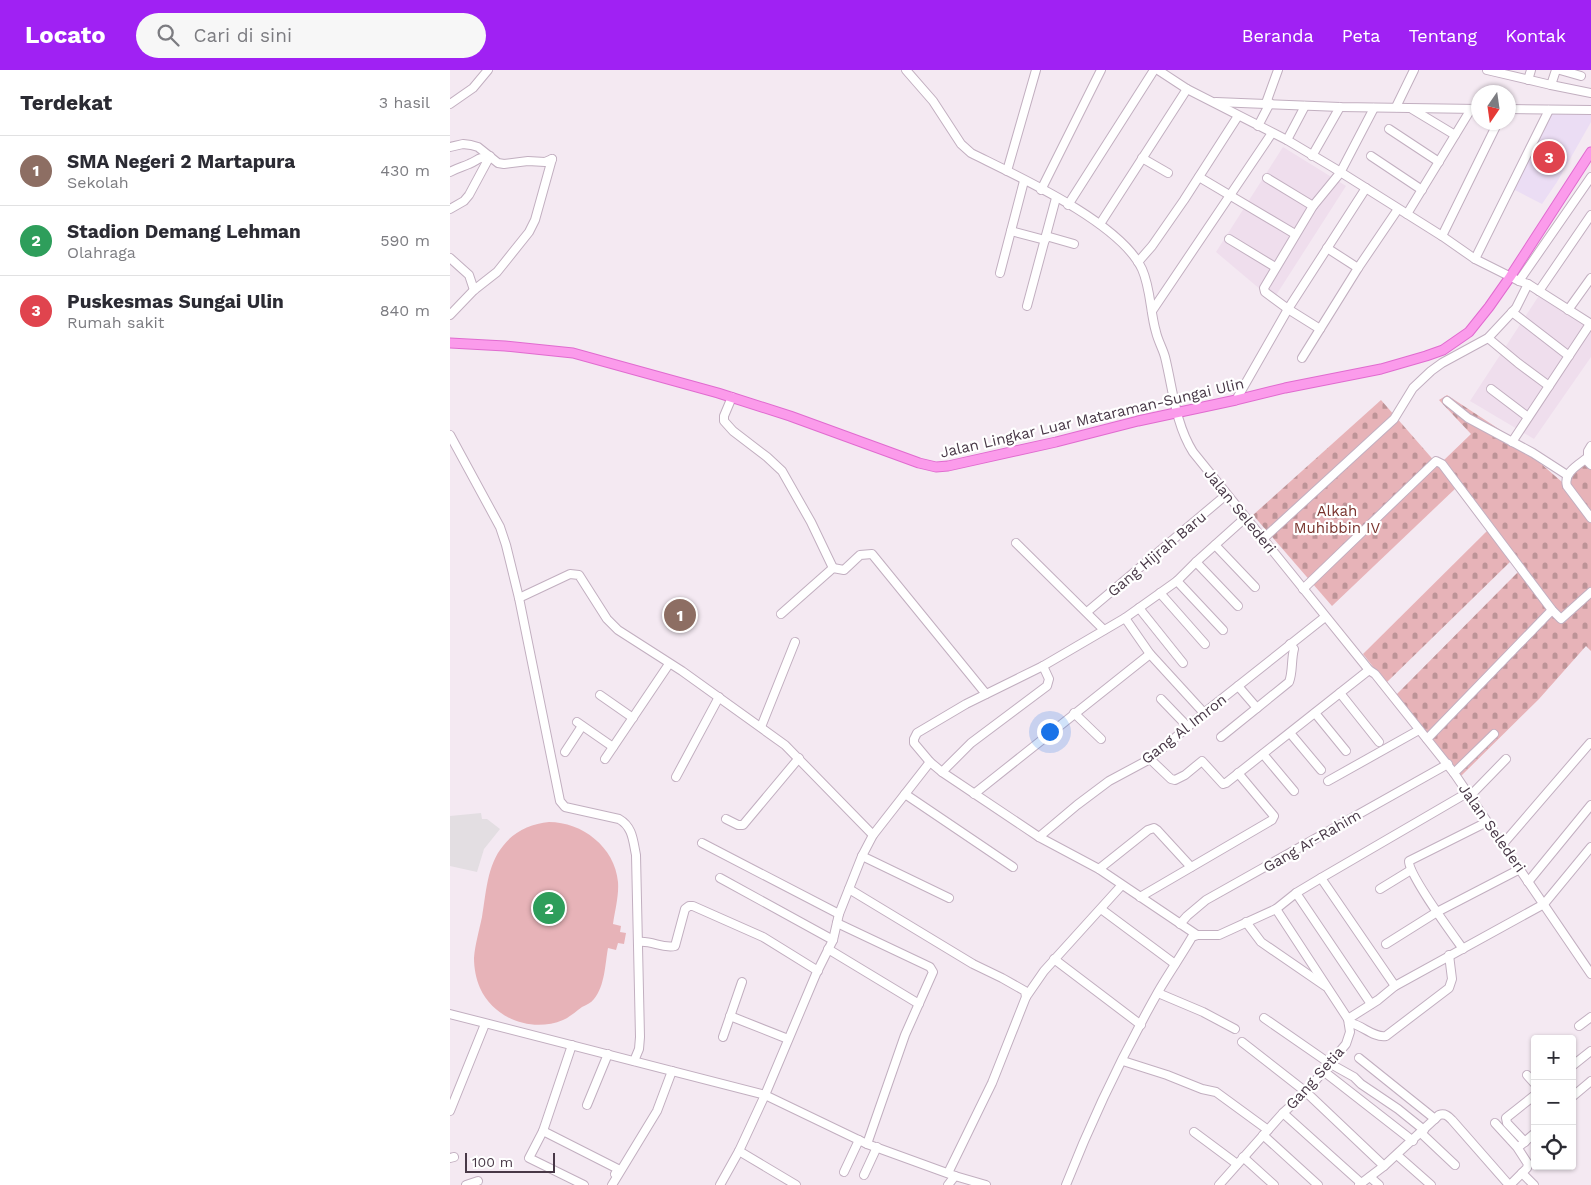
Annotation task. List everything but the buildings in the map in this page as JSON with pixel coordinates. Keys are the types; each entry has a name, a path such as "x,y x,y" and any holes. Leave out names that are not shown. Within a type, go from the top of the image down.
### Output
{"main road":[{"name":"Jalan Lingkar Luar Mataraman-Sungai Ulin","path":"450,343 573,353 732,397 790,416 875,448 936,467 965,464 1177,412 1381,369 1443,350 1469,332 1514,279 1591,152"}],"street":[{"path":"450,104 473,88 488,70"},
{"name":"Jalan Selederi","path":"906,70 933,101 961,144 971,153 1068,204 1100,224 1121,242 1138,262 1145,276 1156,333 1164,355 1177,412 1192,452 1325,617 1369,670 1375,674 1448,764 1591,974"},
{"path":"1007,171 1036,70"},
{"path":"1041,190 1101,70"},
{"path":"1068,204 1154,70"},
{"path":"1158,70 1187,89 1287,140 1442,236 1475,259 1528,284 1590,324 1512,442"},
{"path":"1258,126 1268,103 1278,70"},
{"path":"1396,107 1414,70"},
{"path":"1487,70 1503,72 1528,80 1591,93"},
{"path":"1528,80 1531,70"},
{"path":"1551,85 1556,70"},
{"path":"1560,70 1581,76"},
{"path":"1100,224 1187,89"},
{"path":"1214,102 1374,108 1471,109"},
{"path":"1287,140 1305,106"},
{"path":"1312,156 1340,107"},
{"path":"1320,329 1288,309 1265,292 1264,288 1313,206 1340,172 1374,108"},
{"path":"1410,108 1455,135"},
{"path":"1516,109 1591,110"},
{"path":"1475,259 1549,110"},
{"path":"1407,214 1455,135 1471,114"},
{"path":"1138,262 1152,246 1238,116"},
{"path":"1389,129 1439,162"},
{"path":"1442,236 1494,130"},
{"path":"1152,311 1272,133"},
{"path":"450,147 463,144 478,147 498,163 504,164 552,160 535,220 529,232 497,272 474,290 450,316"},
{"path":"1371,156 1422,190"},
{"path":"450,172 479,158 490,157"},
{"path":"450,209 464,201 469,195 490,157"},
{"path":"1142,158 1168,174"},
{"path":"1199,177 1295,234"},
{"path":"1514,279 1591,177"},
{"path":"1267,178 1313,206"},
{"path":"1000,273 1024,181"},
{"path":"1236,400 1288,309 1366,188"},
{"path":"1027,306 1056,198"},
{"path":"1302,358 1358,268 1398,209"},
{"path":"1539,291 1591,216"},
{"path":"1011,231 1074,244"},
{"path":"1229,239 1275,267"},
{"path":"1327,248 1358,268"},
{"path":"450,258 469,275 474,290"},
{"path":"1568,310 1591,278"},
{"path":"1263,539 1394,419 1413,388 1425,376 1442,363 1488,338 1516,308 1528,284"},
{"path":"1512,312 1569,356"},
{"path":"1488,338 1549,386"},
{"path":"1491,389 1528,417"},
{"path":"732,397 724,416 724,421 733,432 767,457 782,471 811,522 833,568"},
{"path":"1447,401 1468,418 1533,453 1567,476"},
{"path":"450,435 500,528 506,545 519,598 560,801 565,807 619,818 631,830 636,856 640,1037 639,1048 634,1061"},
{"path":"1591,446 1589,461 1567,476 1566,480 1567,486 1591,518"},
{"path":"1303,589 1438,461 1552,610 1561,619 1591,592"},
{"name":"Gang Hijrah Baru","path":"1087,612 1226,495"},
{"path":"1197,935 1121,886 1099,869 1040,837 942,772 930,762 914,743 914,739 917,733 986,694 1043,666 1125,618 1178,581 1196,562 1245,518"},
{"path":"1016,542 1104,630"},
{"path":"1216,544 1255,587"},
{"path":"833,568 844,570 860,555 872,554 986,694"},
{"path":"1196,562 1238,606"},
{"path":"781,614 833,568"},
{"path":"519,598 570,574 576,574 607,619 618,630 719,697 786,745 873,834"},
{"path":"1178,581 1223,630"},
{"path":"1160,593 1205,644"},
{"path":"1139,608 1183,663"},
{"path":"1427,739 1552,610"},
{"name":"Gang Al Imron","path":"1040,837 1077,805 1110,781 1150,759 1204,713 1325,617"},
{"path":"1125,618 1150,654 1204,713"},
{"path":"761,727 795,642"},
{"path":"1221,738 1290,682 1294,649 1290,644"},
{"path":"974,794 1150,654"},
{"path":"605,759 669,664"},
{"path":"942,772 971,743 1047,686 1049,680 1043,666"},
{"path":"1150,759 1174,780 1202,761 1222,784 1226,783 1369,670"},
{"path":"1238,686 1257,708"},
{"path":"1340,693 1379,742"},
{"path":"600,695 633,718"},
{"path":"676,778 719,697"},
{"path":"1161,699 1188,727"},
{"path":"1074,713 1100,739"},
{"path":"1315,713 1346,751"},
{"path":"565,752 580,724 613,747"},
{"path":"1328,781 1419,730"},
{"path":"1290,733 1320,770"},
{"path":"1454,773 1494,734"},
{"path":"1503,844 1590,743"},
{"path":"1263,754 1294,792"},
{"path":"726,819 738,825 743,825 798,758"},
{"path":"1066,1185 1084,1140 1141,1025 1192,937 1197,935 1219,936 1276,908 1321,878 1469,795 1506,759"},
{"path":"722,1184 766,1095 788,1039 833,940 839,914 862,856 873,834 930,762"},
{"name":"Gang Ar-Rahim","path":"1180,924 1206,900 1448,764"},
{"path":"1140,897 1273,819 1274,816 1238,773"},
{"path":"905,794 1013,867"},
{"path":"1528,882 1591,805"},
{"path":"1463,949 1437,912 1412,870 1409,861 1487,822"},
{"path":"1099,869 1152,828 1157,830 1191,867"},
{"path":"702,843 839,914"},
{"path":"1349,1021 1395,986 1544,904 1591,847"},
{"path":"862,856 949,898"},
{"path":"1386,944 1437,912 1520,869"},
{"path":"1380,888 1412,870"},
{"path":"720,878 833,940"},
{"path":"1321,878 1395,986"},
{"path":"948,1185 992,1083 1026,997 1054,959 1121,886"},
{"path":"849,889 973,964 1017,987 1025,992 1026,997"},
{"path":"1296,893 1371,1004"},
{"path":"638,942 647,941 669,947 675,946 685,909 693,906 763,937 818,970"},
{"path":"1276,908 1349,1021 1380,1037 1386,1036 1449,988 1452,979 1449,955"},
{"path":"1101,909 1175,964"},
{"path":"1246,922 1261,942 1328,988"},
{"path":"837,923 932,969 932,976 905,1035 867,1144"},
{"path":"828,949 919,1004"},
{"path":"1054,959 1141,1025"},
{"path":"723,1037 742,982"},
{"path":"1158,993 1203,1012 1235,1029"},
{"path":"450,1014 766,1095 867,1144 986,1185"},
{"path":"730,1016 788,1039"},
{"path":"1579,1026 1591,1017"},
{"path":"1264,1018 1329,1063 1354,1077 1398,1109 1455,1165"},
{"name":"Gang Setia","path":"1219,1185 1282,1114 1306,1092 1322,1070 1346,1044 1350,1032 1349,1021"},
{"path":"450,1111 485,1024"},
{"path":"1242,1042 1306,1092 1384,1166"},
{"path":"572,1045 543,1131 529,1158 584,1185"},
{"path":"1576,1063 1591,1051"},
{"path":"587,1105 608,1054"},
{"path":"1360,1058 1435,1119"},
{"path":"1123,1061 1167,1074 1202,1089 1220,1094 1265,1133 1318,1185"},
{"path":"1322,1070 1413,1141"},
{"path":"610,1185 657,1111 672,1071"},
{"path":"1527,1075 1531,1080"},
{"path":"1576,1094 1591,1081"},
{"path":"1525,1142 1507,1123 1506,1118 1531,1098"},
{"path":"1282,1114 1360,1184 1397,1155 1442,1114 1446,1115 1510,1185 1527,1168 1528,1164 1495,1123"},
{"path":"543,1131 618,1169 610,1185"},
{"path":"1194,1132 1237,1164"},
{"path":"1517,1148 1531,1137"},
{"path":"844,1172 859,1140"},
{"path":"864,1176 877,1147"},
{"path":"739,1151 796,1185"},
{"path":"1397,1155 1431,1185"},
{"path":"1243,1157 1274,1185"},
{"path":"1522,1173 1534,1185"},
{"path":"1370,1177 1379,1185"},
{"path":"466,1185 478,1181"}],"shaded area":[{"path":"1551,114 1591,114 1591,122 1557,182 1542,204 1511,188"},
{"path":"1283,147 1346,186 1273,300 1216,252"},
{"path":"1540,294 1591,329 1591,357 1534,439 1470,401"},
{"path":"481,813 482,819 487,819 500,829 484,849 477,872 450,866 450,816"}],"green space":[{"path":"1447,395 1508,435 1562,482 1586,461 1591,464 1591,587 1562,615 1552,607 1444,460 1471,434 1439,400"},
{"name":"Alkah Muhibbin IV","path":"1381,400 1457,487 1332,606 1253,515"},
{"path":"1489,529 1511,561 1386,683 1363,654"},
{"path":"1520,570 1535,591 1565,622 1591,596 1591,651 1586,646 1539,699 1461,776 1396,695"},
{"path":"549,822 573,826 585,832 604,848 611,858 616,869 618,882 613,924 621,926 620,932 626,933 624,944 618,943 616,950 608,948 600,988 593,1000 563,1020 539,1025 527,1024 504,1015 486,999 477,981 474,958 490,871 498,854 507,841 518,832 536,824"}],"place":[{"name":"Puskesmas Sungai Ulin","path":"1549,157"},
{"name":"SMA Negeri 2 Martapura","path":"680,615"},
{"name":"Stadion Demang Lehman","path":"549,908"}]}
